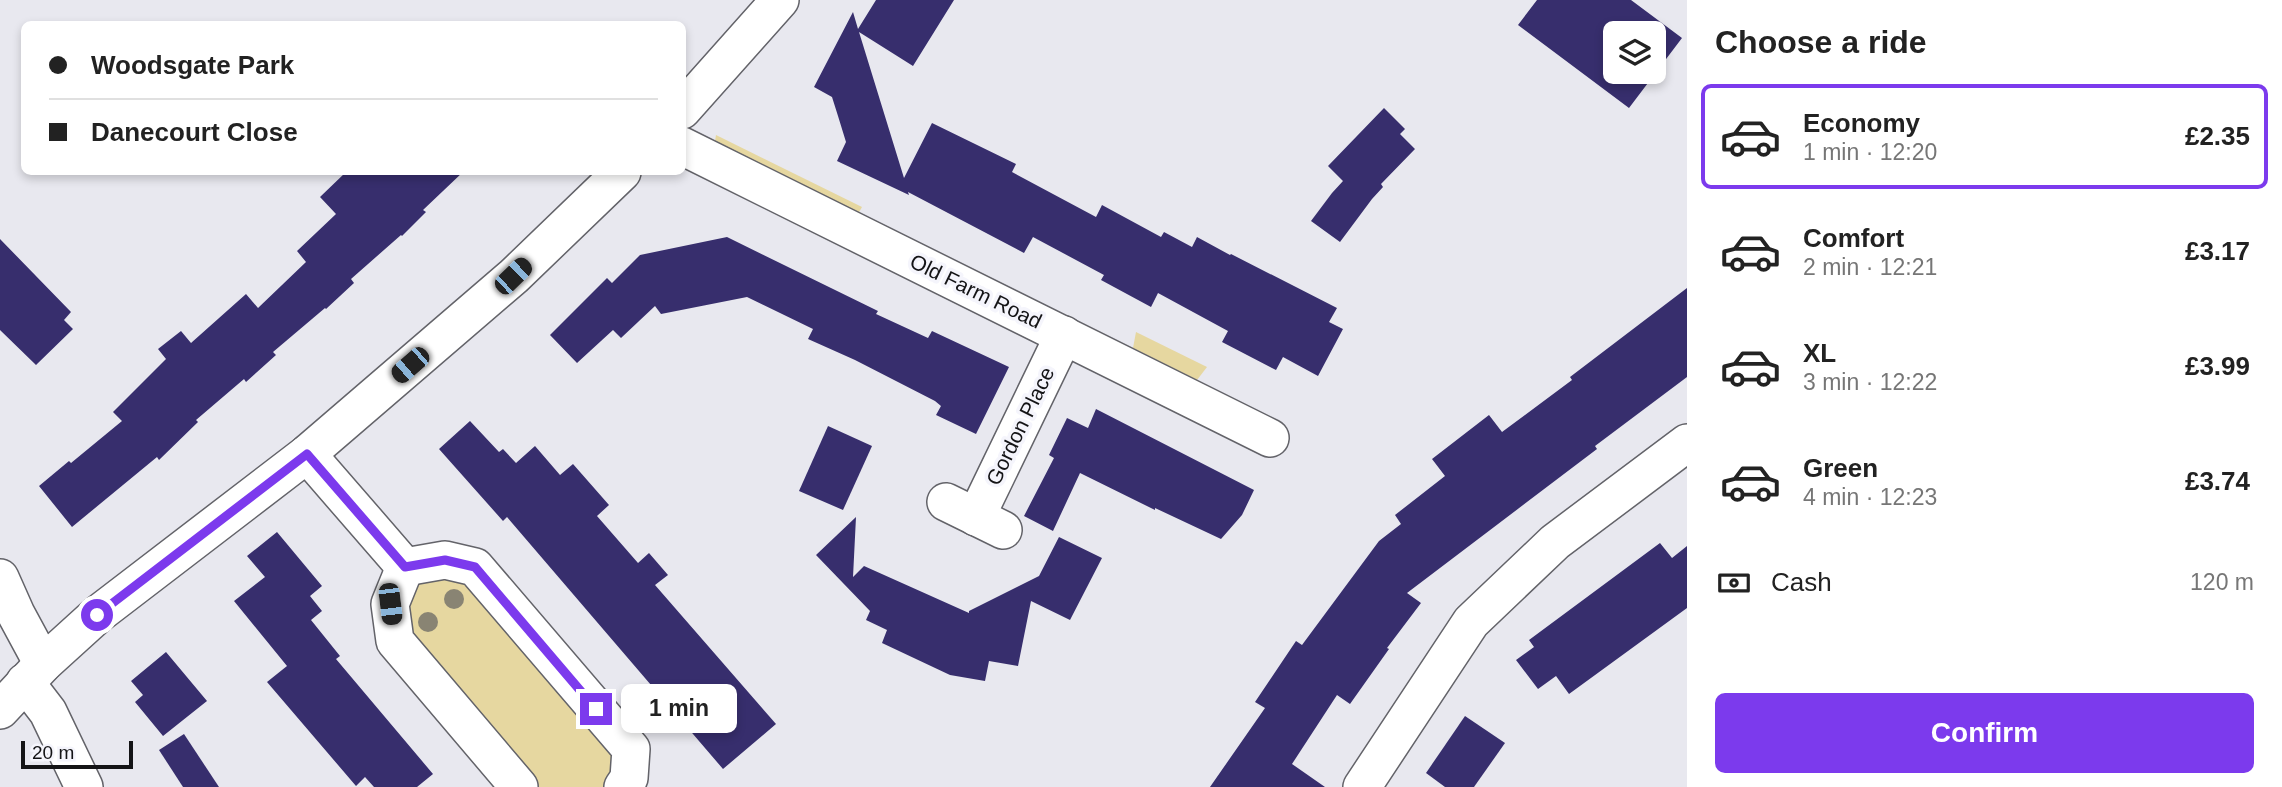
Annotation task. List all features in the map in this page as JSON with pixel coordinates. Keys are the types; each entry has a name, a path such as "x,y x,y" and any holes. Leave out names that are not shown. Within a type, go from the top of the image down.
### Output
{"street":[{"path":"686,106 780,0"},
{"name":"Old Farm Road","path":"686,148 1270,438"},
{"path":"0,710 34,673 97,615 307,454 513,276 619,175"},
{"name":"Gordon Place","path":"975,516 1064,335"},
{"path":"1362,787 1471,622 1555,542 1687,443"},
{"path":"307,454 405,567"},
{"path":"405,567 445,560 475,567 631,749 629,778 623,787"},
{"path":"405,567 390,604 395,641 519,787"},
{"path":"0,578 16,614 48,712 84,787"}],"shaded area":[{"path":"716,135 862,207 858,214 715,141"},
{"path":"1136,332 1207,367 1197,380 1133,348"},
{"path":"440,570 467,578 616,752 608,787 539,787 404,631 402,608 418,581"}],"building":[{"path":"876,0 954,0 913,66 859,32 904,178 932,123 1016,164 1012,172 1096,217 1102,205 1161,237 1164,232 1192,247 1197,237 1337,308 1329,322 1343,329 1318,376 1283,357 1276,370 1222,342 1228,331 1158,293 1151,307 1101,280 1104,275 1033,237 1024,253 908,192 909,195 837,161 846,142 838,116 832,97 814,87 853,12 858,29"},
{"path":"1537,0 1631,0 1659,21 1603,21 1603,84 1647,84 1629,108 1518,25"},
{"path":"1666,26 1682,38 1666,59"},
{"path":"1384,108 1405,129 1400,134 1415,149 1381,184 1383,187 1340,242 1311,221 1343,181 1328,166"},
{"path":"343,175 460,175 423,210 426,212 402,236 351,279 354,283 273,352 276,355 196,420 198,422 159,460 157,457 72,527 39,486 122,421 113,412 166,359 158,349 181,331 191,343 246,294 258,308 306,262 297,251 336,214 320,197"},
{"path":"727,237 928,338 932,331 1009,367 976,434 936,415 941,406 935,401 808,339 813,329 747,297 661,314 655,306 621,338 613,330 577,363 550,335 607,278 612,283 640,255"},
{"path":"0,239 71,312 64,320 73,329 36,365 0,330"},
{"path":"1687,288 1687,377 1407,593 1421,603 1350,704 1337,695 1292,764 1325,787 1210,787 1265,708 1255,702 1296,641 1302,645 1379,541 1401,524 1395,515 1445,476 1432,459 1489,415 1502,432"},
{"path":"1096,409 1254,490 1242,515 1221,539 1080,473 1053,531 1024,516 1054,458 1049,455 1067,418 1088,428"},
{"path":"470,421 499,452 503,449 516,463 535,446 560,475 573,464 609,505 597,516 638,563 649,553 668,575 655,585 776,724 723,769 507,517 503,521 439,449"},
{"path":"828,426 872,446 843,510 799,491"},
{"path":"856,517 853,577 864,566 969,613 1039,576 1059,537 1102,558 1070,620 1031,601 1018,666 989,661 985,681 950,675 882,643 887,630 866,620 870,611 816,555"},
{"path":"277,532 322,586 310,596 322,611 311,620 340,656 336,659 433,774 417,787 374,787 365,777 356,786 267,682 287,666 234,601 265,577 247,556"},
{"path":"1660,543 1672,558 1687,546 1687,608 1569,694 1556,676 1538,689 1516,660 1534,647 1529,640"},
{"path":"166,652 207,701 163,736 135,702 143,695 131,681"},
{"path":"1465,716 1505,743 1474,787 1445,787 1426,773"},
{"path":"184,734 219,787 183,787 159,750"}],"route":[{"path":"97,615 307,454 405,567 445,560 475,567 596,709"}]}
